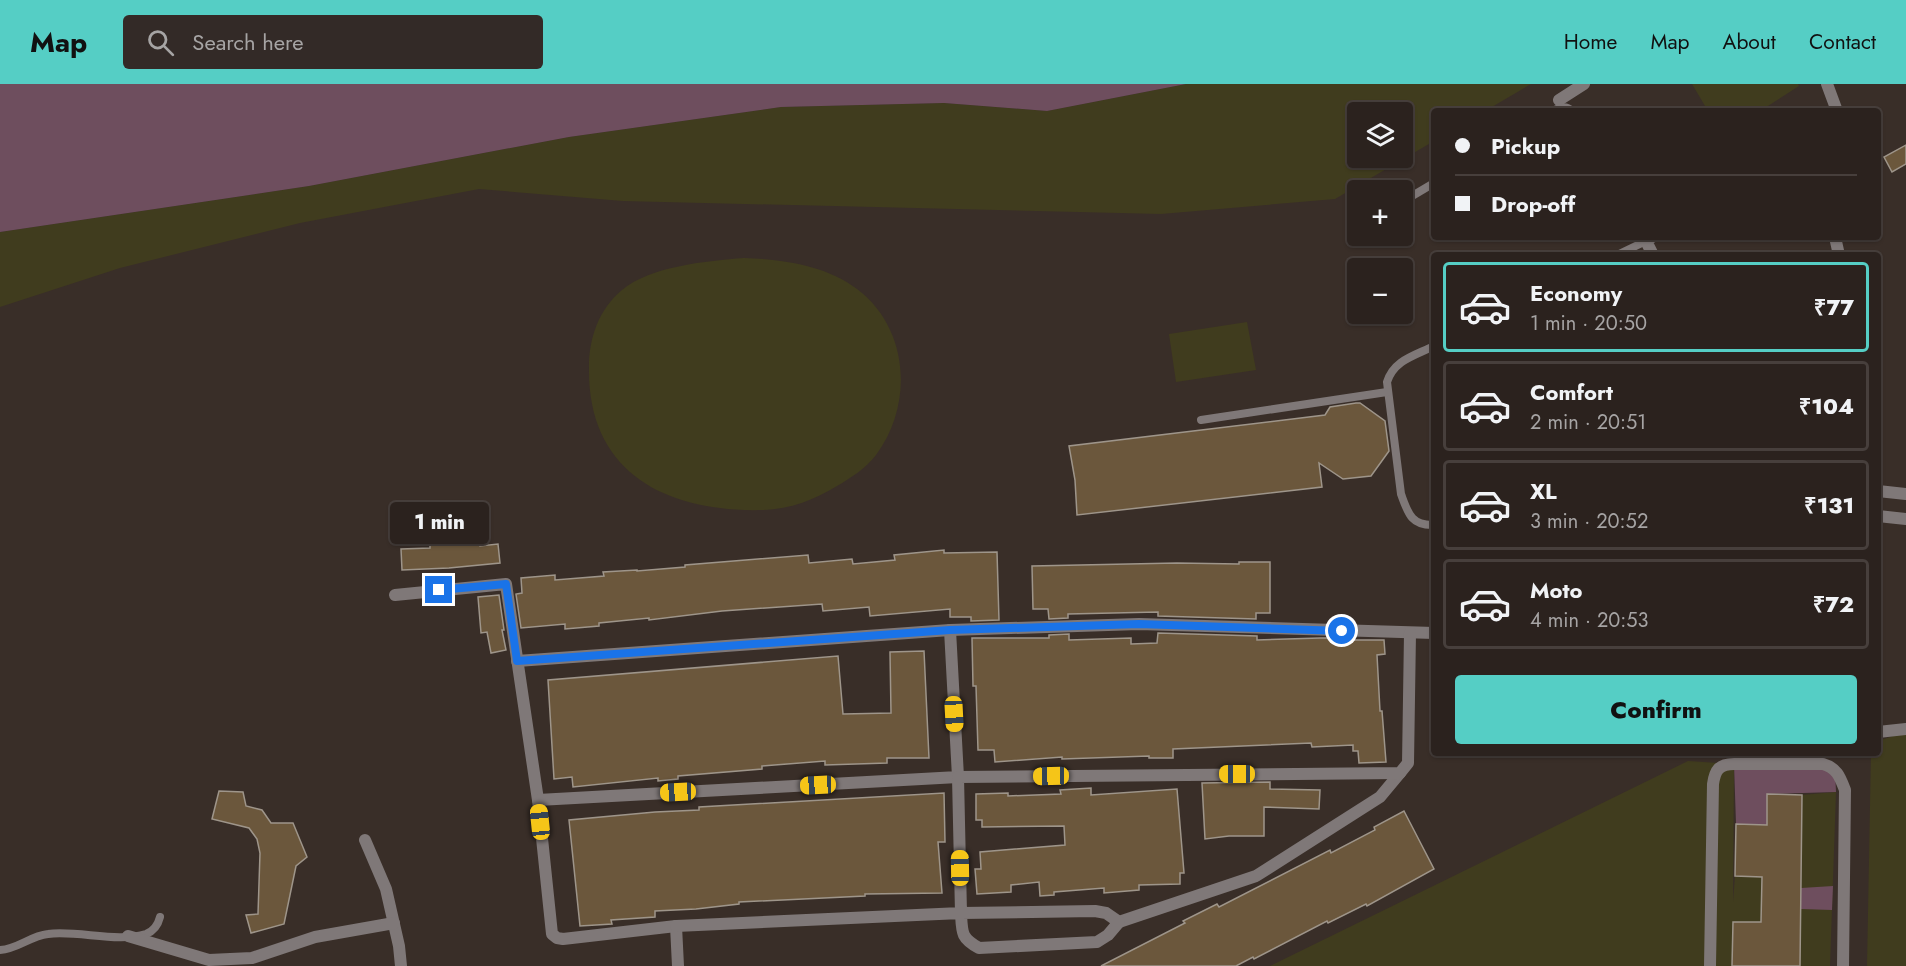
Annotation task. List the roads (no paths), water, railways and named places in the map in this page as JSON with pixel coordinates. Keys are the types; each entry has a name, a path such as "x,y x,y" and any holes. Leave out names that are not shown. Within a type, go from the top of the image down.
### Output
{"street":[{"path":"1556,106 1584,84"},
{"path":"1827,84 1836,108"},
{"path":"1881,491 1906,494"},
{"path":"1881,516 1906,519"},
{"path":"395,595 506,584 538,800 552,934 556,938 676,926 961,913 1095,911 1106,913 1119,922"},
{"path":"517,661 950,630 1139,624 1431,633"},
{"path":"950,630 958,777 962,934 969,943 979,948 1097,942 1108,935 1119,922 1256,876 1380,797 1408,763 1410,633"},
{"path":"1881,732 1906,729"},
{"path":"1710,966 1713,784 1715,774 1726,764 1823,764 1831,767 1840,776 1845,790 1843,966"},
{"path":"538,800 958,777 1400,773"},
{"path":"365,840 386,889 401,966"},
{"path":"128,936 209,960 252,958 315,937 394,923"},
{"path":"676,926 678,966"}],"lane":[{"path":"1413,195 1431,185"},
{"path":"1622,252 1643,240"},
{"path":"1431,347 1395,365 1387,382 1401,494 1407,512 1414,522 1431,525"},
{"path":"1201,420 1387,392"},
{"path":"0,950 21,945 35,936 50,933 128,936 147,934 158,925 160,917"}]}
